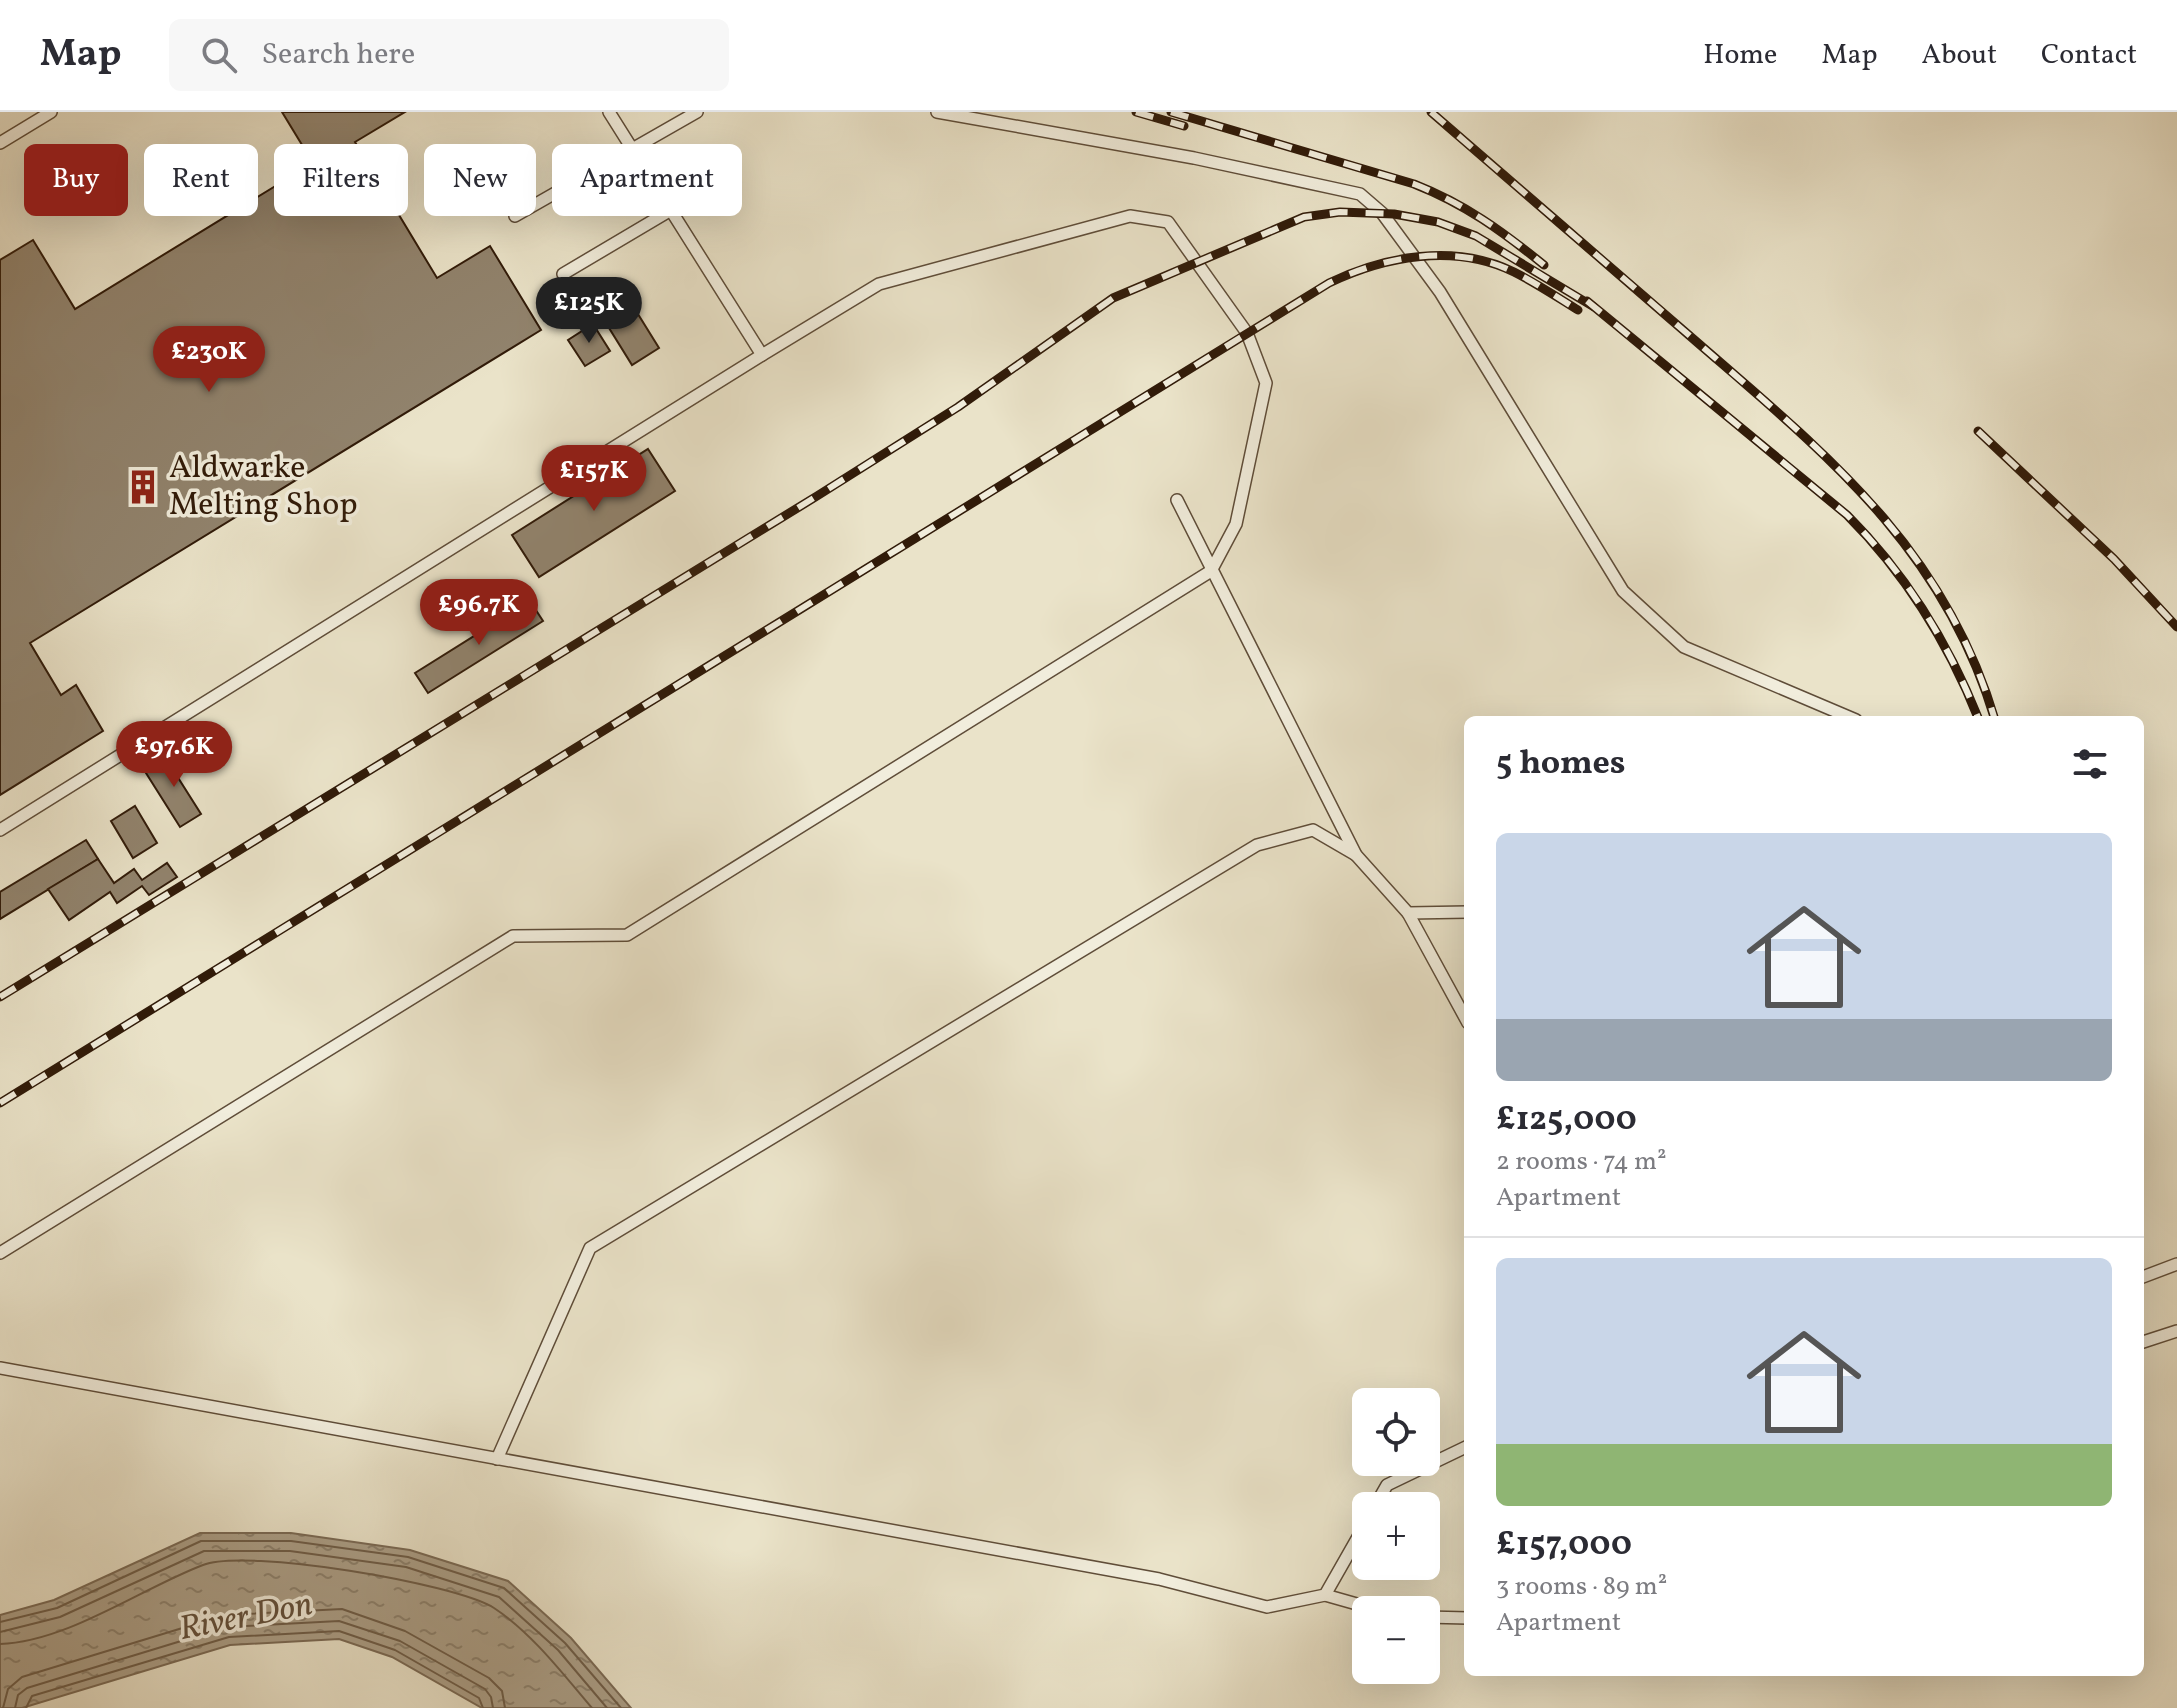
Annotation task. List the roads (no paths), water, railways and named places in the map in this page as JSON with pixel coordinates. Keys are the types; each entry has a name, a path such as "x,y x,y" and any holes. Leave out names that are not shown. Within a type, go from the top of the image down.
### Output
{"lane":[{"path":"0,143 51,112"},
{"path":"609,112 629,144"},
{"path":"639,144 697,112"},
{"path":"937,112 1194,158 1360,194 1382,213 1440,292 1623,591 1684,647 1847,716"},
{"path":"563,274 661,216"},
{"path":"675,216 762,355"},
{"path":"0,830 879,284 1130,216 1168,222 1247,333 1266,383 1236,524 1211,571 627,935 513,936 387,1017 0,1253"},
{"path":"1177,500 1356,855 1408,913 1464,1016"},
{"path":"497,1459 590,1248 1257,845 1313,830 1356,855"},
{"path":"1408,913 1464,912"},
{"path":"2144,1276 2177,1264"},
{"path":"2144,1342 2177,1331"},
{"path":"0,1368 1159,1579 1267,1607 1325,1595 1352,1603"},
{"path":"1383,1492 1387,1485 1464,1448"},
{"path":"1325,1595 1352,1548"},
{"path":"1440,1617 1464,1618"}],"water":[{"name":"River Don","path":"200,1533 291,1533 410,1550 508,1581 571,1638 631,1708 482,1708 392,1657 339,1639 230,1645 22,1708 0,1708 0,1615 54,1600"}],"railway":[{"path":"1136,112 1184,126"},
{"path":"1171,112 1414,184 1482,219 1544,265"},
{"path":"1431,112 1781,415 1869,502 1908,549 1943,600 1972,657 1994,716"},
{"path":"0,997 817,496 958,407 1113,298 1304,217 1340,212 1394,214 1438,222 1476,236 1594,307"},
{"path":"0,1103 1329,283 1397,260 1420,256 1468,258 1514,272 1578,310"},
{"path":"1587,301 1847,515 1888,561 1924,610 1954,663 1977,716"},
{"path":"1978,431 2114,559 2177,627"}],"place":[{"name":"Aldwarke Melting Shop","path":"143,487"}]}
